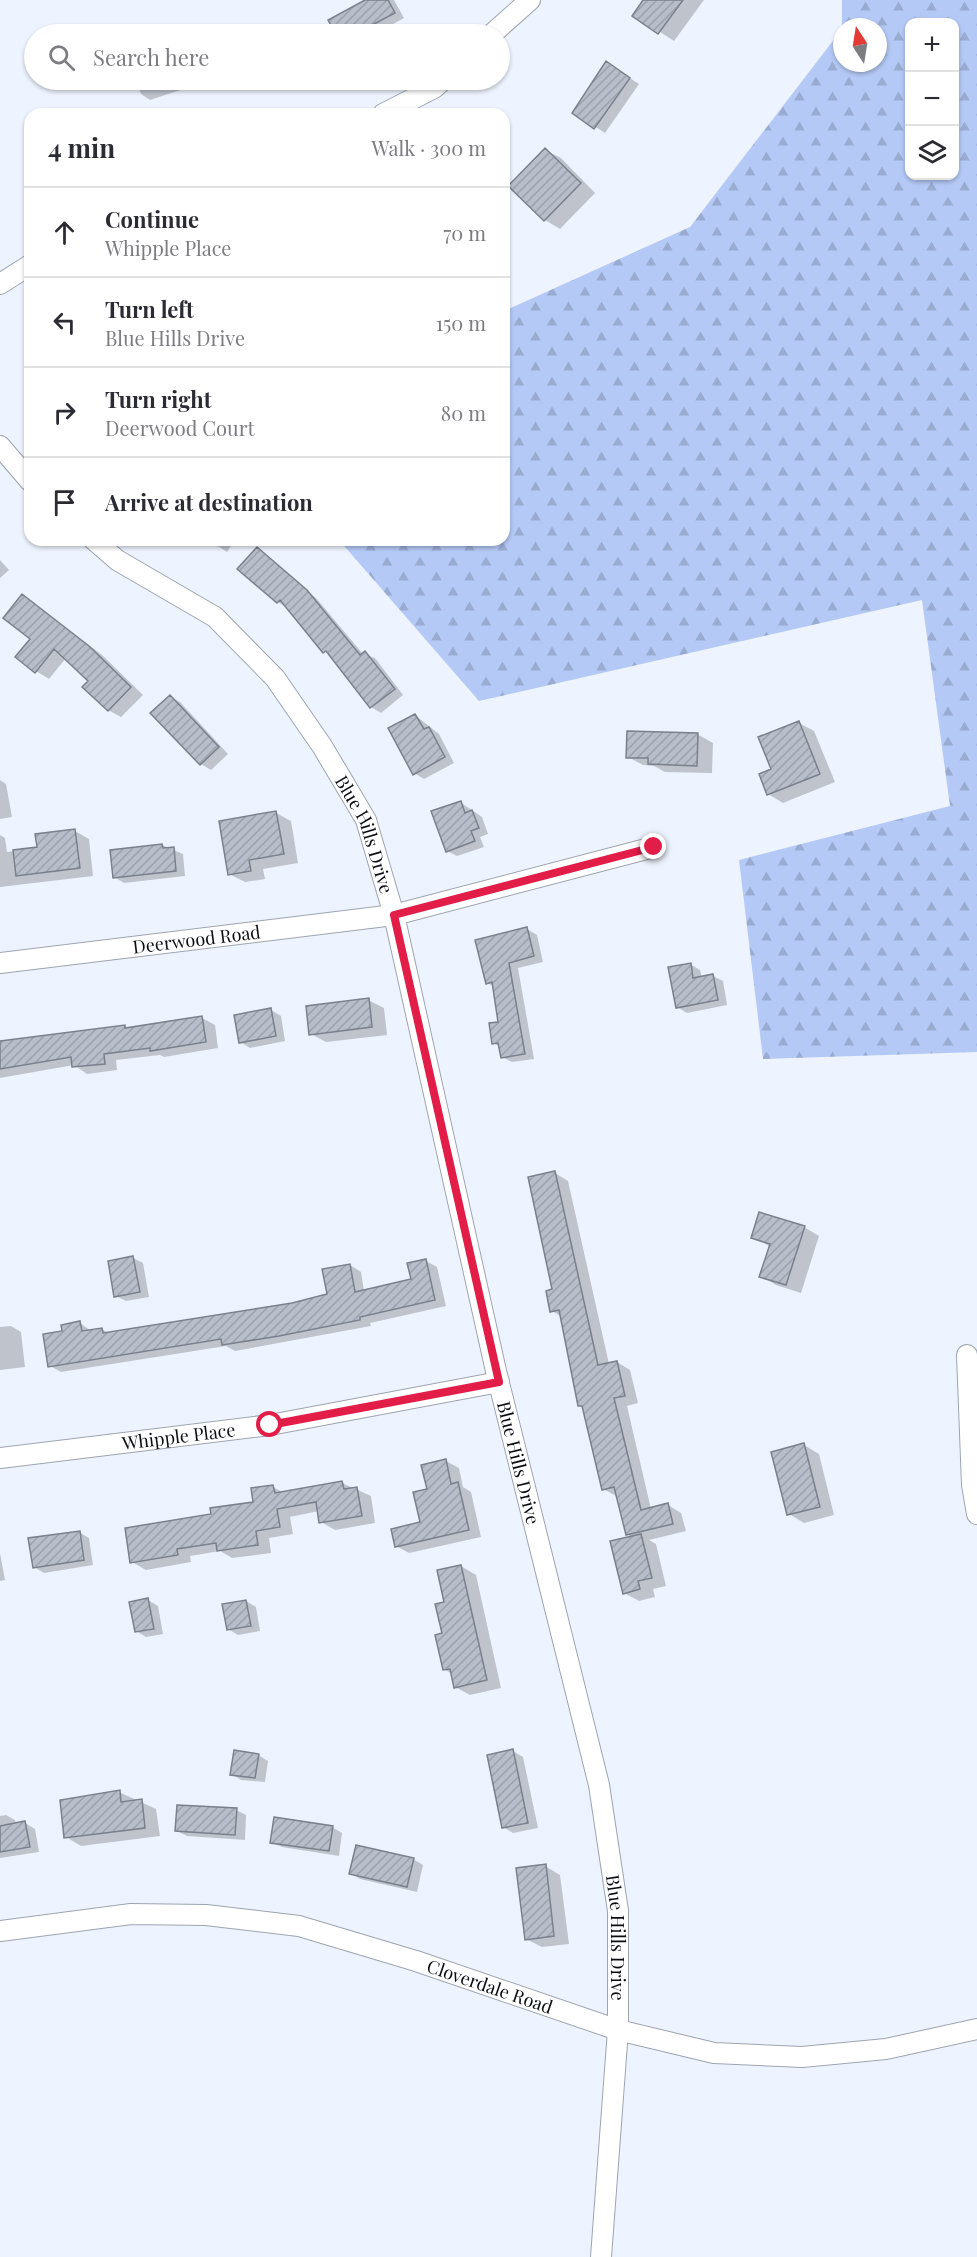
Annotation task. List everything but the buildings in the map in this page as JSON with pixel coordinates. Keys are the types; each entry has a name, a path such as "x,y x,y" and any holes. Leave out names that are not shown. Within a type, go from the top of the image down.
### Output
{"street":[{"path":"503,24 530,0"},
{"path":"395,108 430,90"},
{"path":"0,284 24,269"},
{"path":"0,446 24,474"},
{"name":"Blue Hills Drive","path":"101,546 117,560 215,617 275,678 322,746 366,820 394,915 499,1382 599,1785 618,1911 618,2030 601,2257"},
{"name":"Deerwood Road","path":"0,963 394,915 654,847"},
{"path":"967,1354 972,1485 977,1514"},
{"name":"Whipple Place","path":"0,1458 270,1425 499,1382"},
{"name":"Cloverdale Road","path":"0,1931 131,1914 206,1915 298,1926 416,1961 618,2030 714,2053 802,2057 886,2049 977,2029"}],"green space":[{"path":"842,0 977,0 977,1052 763,1059 739,860 950,806 922,600 479,701 344,546 510,546 510,308 690,227 833,41 833,72 887,72 887,18 842,18"}],"route":[{"path":"270,1425 499,1382 394,915 654,847"}]}
